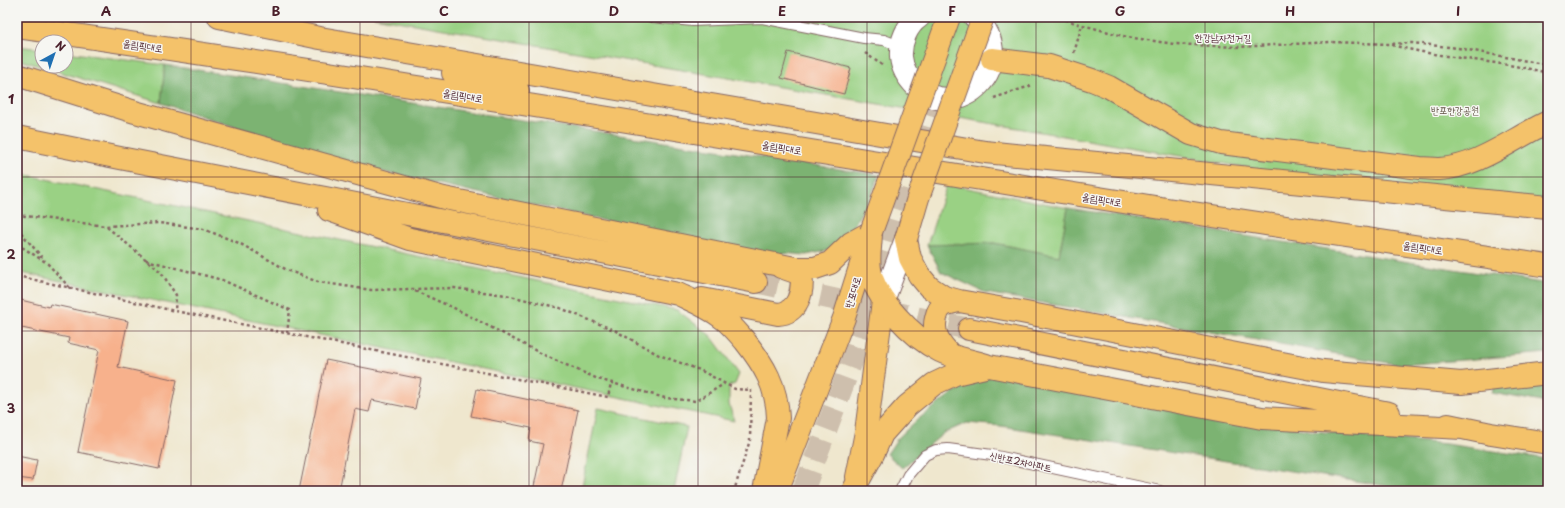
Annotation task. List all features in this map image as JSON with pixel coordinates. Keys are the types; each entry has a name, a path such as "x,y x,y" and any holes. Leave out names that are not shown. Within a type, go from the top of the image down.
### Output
{"main road":[{"path":"219,17 320,38 984,152"},
{"name":"반포대로","path":"777,491 844,318 871,232 949,17"},
{"path":"984,17 918,198 906,239 910,258 919,274 929,287 944,297 1324,371 1462,383 1548,373"},
{"name":"올림픽대로","path":"17,28 156,47 628,120 1167,209 1548,266"},
{"path":"320,38 628,120"},
{"path":"992,60 1049,66 1069,72 1109,87 1191,134 1221,143 1420,168 1439,169 1470,161 1548,122"},
{"path":"17,75 134,112 444,198 795,268 815,268 830,263 852,243 871,232"},
{"path":"17,137 756,282"},
{"path":"767,144 984,152 1548,207"},
{"path":"266,187 410,239 778,314 786,314 794,307 799,297 803,284 801,274 770,263"},
{"path":"871,232 870,268 875,286 883,301 918,336 938,350 953,356 989,366 1262,418 1462,428"},
{"path":"678,294 706,307 722,317 733,327 768,374 778,406 778,418 764,491"},
{"path":"854,490 862,458 866,432 883,301"},
{"path":"953,356 943,347 935,331 935,324 939,309 945,305 959,301"},
{"path":"968,329 1491,434 1548,443"},
{"path":"854,490 882,434 907,406 934,384 955,374 989,366"}],"street":[{"path":"919,17 914,21 904,36 901,55 904,69 910,81 921,90 933,96 946,98 959,97 971,91 981,83 988,72 992,60 992,46 988,34 975,17"},
{"path":"883,301 906,239"}],"lane":[{"path":"651,17 693,21 762,18 864,38 884,40 897,46 901,55"},
{"name":"신반포2차아파트","path":"900,491 908,475 925,455 936,450 948,449 992,455 1160,491"}],"path":[{"name":"한강남자전거길","path":"1060,17 1082,25 1127,37 1174,44 1237,47 1330,42 1389,44 1412,43 1458,48 1548,65"},
{"path":"1069,72 1082,25"},
{"name":"한강남자전거길","path":"1389,44 1425,53 1510,65 1548,73"},
{"path":"988,101 1008,92 1037,84"},
{"path":"17,215 106,226 159,223 203,229 239,243 287,270 318,282 371,290 454,288 506,294 560,308 614,330 659,355 700,370 735,389 752,390 750,440 734,491"},
{"path":"106,226 161,272 176,295 175,311"},
{"path":"17,228 47,264 70,288"},
{"path":"17,244 47,264"},
{"path":"146,260 222,280 290,310 287,333"},
{"path":"17,276 175,311 608,397 611,382"},
{"path":"413,290 454,308 546,356 598,379 665,398 696,401 725,384"}],"green space":[{"name":"반포한강공원","path":"374,17 1548,17 1548,217 1238,166"},
{"path":"17,46 34,48 34,64 17,59"},
{"path":"74,53 165,65 161,103 66,74 74,74"},
{"path":"165,65 879,175 871,196 848,235 831,250 806,255 781,253 779,259 356,166 161,103"},
{"path":"17,173 677,310 711,336 739,374 735,384 729,386 729,404 734,421 17,272"},
{"path":"947,184 1068,208 1059,256 994,243 927,245"},
{"path":"1068,208 1548,284 1548,353 1401,365 986,293 941,272 927,245 994,243 1059,256"},
{"path":"990,374 1313,431 1446,444 1548,459 1548,491 1419,491 1001,426 967,423 944,433 902,468 887,454 897,439 917,420 954,392"},
{"path":"1548,379 1548,403 1492,393 1494,384"},
{"path":"598,408 687,427 674,491 581,491"}],"building":[{"path":"788,52 851,68 844,94 781,78"},
{"path":"17,299 49,307 50,304 128,321 118,367 177,380 159,469 78,452 99,350 68,343 69,338 17,327"},
{"path":"326,360 421,379 415,409 372,400 369,412 355,409 339,491 299,491"},
{"path":"477,389 578,410 561,491 533,491 543,444 529,441 531,428 471,416"},
{"path":"17,456 37,460 33,480 17,478"}],"tunnel":[{"path":"803,491 857,348 933,96"},
{"path":"756,282 969,329"}]}
